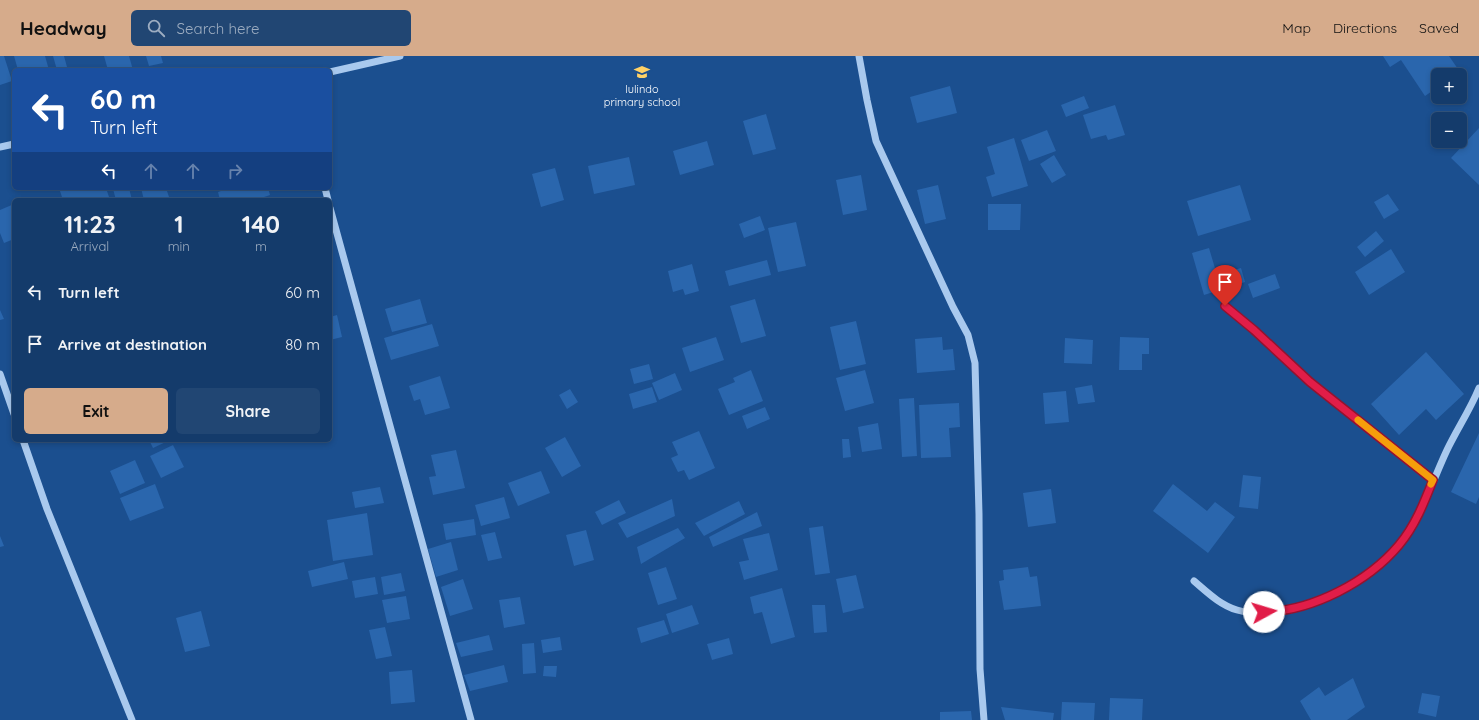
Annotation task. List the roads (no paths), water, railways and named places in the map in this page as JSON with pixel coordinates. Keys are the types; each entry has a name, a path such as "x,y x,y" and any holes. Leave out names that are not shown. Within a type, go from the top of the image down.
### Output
{"street":[{"path":"332,72 400,56"},
{"path":"859,56 876,141 953,307 968,335 976,363 980,668 984,720"},
{"path":"0,148 12,145"},
{"path":"332,215 471,720"},
{"path":"1225,306 1254,330 1310,382 1433,480"},
{"path":"0,374 12,408"},
{"path":"1194,580 1212,596 1235,609 1253,613 1275,612 1304,607 1331,595 1375,569 1399,545 1417,519 1433,480 1479,388"},
{"path":"24,442 58,537 132,720"}],"place":[{"name":"lulindo primary school","path":"642,72"}]}
